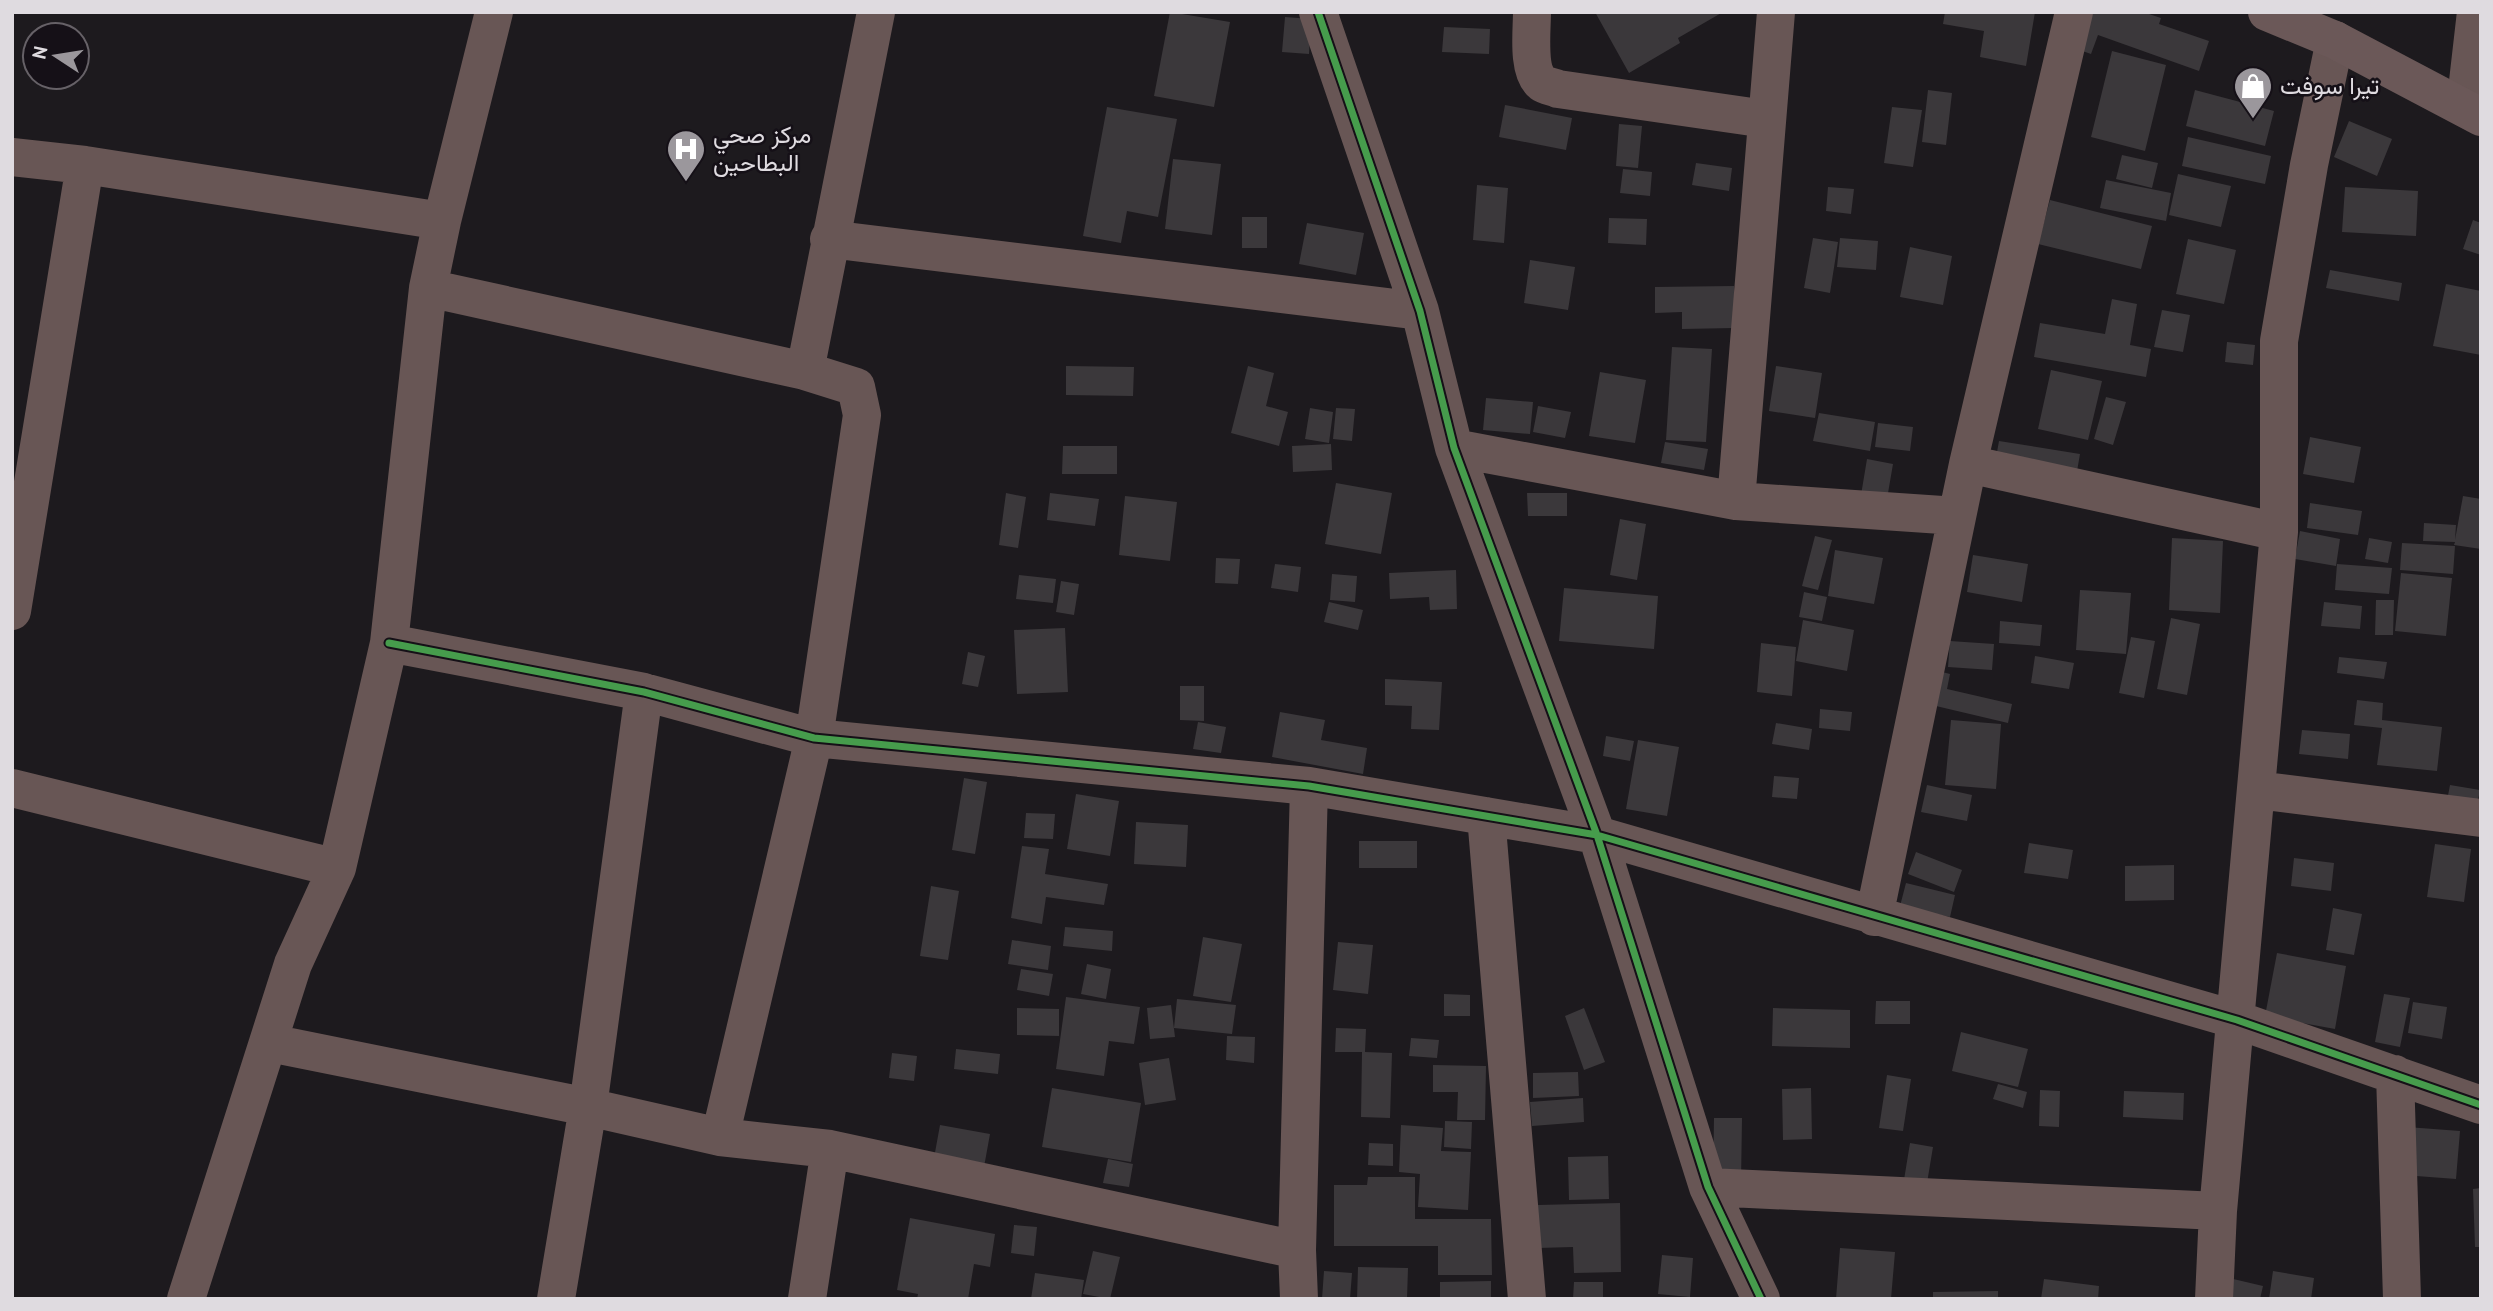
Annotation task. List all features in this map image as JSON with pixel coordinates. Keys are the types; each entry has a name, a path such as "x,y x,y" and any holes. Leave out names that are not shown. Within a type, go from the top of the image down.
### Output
{"street":[{"path":"186,1299 270,1043 293,964 337,868 389,643 428,288 494,12"},
{"path":"805,371 876,12"},
{"path":"1318,12 1420,311 1454,448 1597,835 1708,1187 1761,1299"},
{"path":"1532,12 1531,52 1535,73 1542,84 1558,89 1766,119"},
{"path":"1736,502 1776,12"},
{"path":"1874,917 1968,464 2074,12"},
{"path":"2267,12 2335,40 2473,112 2476,12"},
{"path":"2214,1299 2218,1211 2258,790 2279,531 2279,341 2309,165 2335,40"},
{"path":"12,157 85,165 442,221"},
{"path":"12,611 85,165"},
{"path":"830,239 1420,311"},
{"path":"428,288 805,371 856,387 862,415 814,738 720,1137"},
{"path":"1454,448 1736,502 1957,516"},
{"path":"1968,464 2279,531"},
{"path":"389,643 644,692 814,738 1309,786 1597,835 2237,1020 2481,1105"},
{"path":"556,1299 588,1107 644,692"},
{"path":"1299,1299 1297,1250 1309,786"},
{"path":"12,788 337,868"},
{"path":"2258,790 2481,818"},
{"path":"1486,816 1527,1299"},
{"path":"270,1043 588,1107 720,1137 830,1149 1297,1250"},
{"path":"2395,1074 2402,1299"},
{"path":"807,1299 830,1149"},
{"path":"1708,1187 2218,1211"}],"building":[{"path":"1170,12 1230,22 1214,107 1154,96"},
{"path":"1595,12 1723,12 1678,38 1680,43 1629,73"},
{"path":"1945,12 2035,12 2026,66 1980,57 1984,31 1943,24"},
{"path":"2080,12 2143,12 2161,18 2159,24 2209,41 2199,71 2098,35 2091,54 2068,46"},
{"path":"1285,17 1311,19 1309,54 1282,52"},
{"path":"1444,27 1490,29 1489,54 1442,52"},
{"path":"2112,51 2166,65 2145,151 2091,137"},
{"path":"1928,90 1952,93 1946,145 1922,142"},
{"path":"2195,90 2274,111 2265,146 2186,126"},
{"path":"1505,105 1572,118 1566,150 1499,137"},
{"path":"1107,107 1177,119 1158,217 1127,211 1121,243 1083,236"},
{"path":"1892,107 1922,110 1913,167 1884,163"},
{"path":"2349,121 2392,139 2377,176 2334,157"},
{"path":"1619,124 1642,126 1638,168 1616,166"},
{"path":"2188,137 2271,156 2265,184 2182,166"},
{"path":"2122,155 2158,163 2152,188 2116,179"},
{"path":"1173,159 1221,164 1212,235 1165,229"},
{"path":"1696,163 1732,168 1729,191 1692,185"},
{"path":"1623,169 1652,172 1650,196 1620,193"},
{"path":"2178,174 2231,186 2221,227 2169,215"},
{"path":"2106,180 2171,193 2166,221 2100,208"},
{"path":"1477,185 1508,188 1504,243 1473,240"},
{"path":"1828,187 1854,189 1851,214 1826,211"},
{"path":"2345,187 2418,191 2416,236 2342,232"},
{"path":"2050,200 2152,226 2141,269 2038,244"},
{"path":"1242,217 1267,217 1267,248 1242,248"},
{"path":"1609,218 1647,219 1646,245 1608,243"},
{"path":"2473,220 2481,223 2481,255 2463,249"},
{"path":"1307,223 1364,233 1356,275 1299,264"},
{"path":"1813,238 1838,242 1830,293 1804,288"},
{"path":"1840,238 1878,241 1876,270 1837,267"},
{"path":"2188,239 2236,250 2224,304 2176,294"},
{"path":"1910,247 1952,256 1943,305 1900,297"},
{"path":"1530,260 1575,267 1568,310 1524,303"},
{"path":"2330,270 2402,283 2399,301 2326,288"},
{"path":"2446,284 2481,291 2481,355 2433,346"},
{"path":"1734,286 1734,328 1682,329 1682,312 1655,313 1655,287"},
{"path":"2112,299 2137,304 2130,345 2151,349 2146,377 2034,357 2040,323 2105,334"},
{"path":"2162,310 2190,315 2183,352 2154,347"},
{"path":"2227,342 2255,345 2253,365 2225,362"},
{"path":"1672,347 1712,349 1706,442 1666,440"},
{"path":"1066,366 1134,367 1133,396 1066,395"},
{"path":"1248,366 1274,373 1266,406 1288,412 1279,446 1231,433"},
{"path":"1776,366 1822,373 1815,418 1769,411"},
{"path":"2051,370 2102,381 2088,440 2038,429"},
{"path":"1600,372 1646,380 1635,443 1589,436"},
{"path":"2106,397 2126,402 2113,445 2094,439"},
{"path":"1486,398 1533,402 1530,434 1483,430"},
{"path":"1538,406 1571,412 1565,438 1533,432"},
{"path":"1310,408 1333,412 1329,443 1305,439"},
{"path":"1336,408 1355,409 1352,441 1333,439"},
{"path":"1819,413 1875,422 1870,451 1813,441"},
{"path":"1878,423 1913,427 1910,451 1875,447"},
{"path":"2310,437 2361,447 2354,483 2303,474"},
{"path":"1999,441 2080,454 2076,477 1995,463"},
{"path":"1665,442 1708,449 1704,470 1661,463"},
{"path":"1331,444 1332,470 1293,472 1292,446"},
{"path":"1063,446 1117,446 1117,474 1062,474"},
{"path":"1867,459 1893,464 1887,499 1861,495"},
{"path":"1336,483 1392,493 1381,554 1325,544"},
{"path":"1006,493 1026,497 1018,548 999,545"},
{"path":"1050,493 1099,499 1095,526 1047,520"},
{"path":"1527,493 1567,493 1567,516 1528,516"},
{"path":"1125,496 1177,502 1170,561 1119,555"},
{"path":"2463,496 2481,499 2481,549 2454,545 2455,542 2423,541 2424,523 2456,525 2455,540"},
{"path":"2310,503 2362,511 2358,535 2307,528"},
{"path":"1620,519 1646,524 1637,580 1610,575"},
{"path":"2300,531 2340,539 2336,566 2295,559"},
{"path":"1815,536 1832,540 1818,590 1802,586"},
{"path":"2172,538 2223,541 2220,613 2169,610"},
{"path":"2369,538 2392,542 2388,563 2365,559"},
{"path":"2402,543 2455,546 2453,574 2400,570"},
{"path":"1835,550 1883,558 1874,604 1828,596"},
{"path":"1973,555 2028,564 2022,602 1967,592"},
{"path":"1216,558 1240,559 1238,584 1215,583"},
{"path":"1275,564 1301,567 1298,592 1271,588"},
{"path":"2337,564 2392,568 2389,594 2335,590"},
{"path":"1456,570 1457,609 1430,610 1429,597 1390,599 1389,573"},
{"path":"2401,573 2452,578 2446,636 2395,631"},
{"path":"1332,574 1357,576 1355,602 1330,600"},
{"path":"1019,575 1056,579 1053,603 1016,599"},
{"path":"1061,581 1079,584 1074,615 1056,612"},
{"path":"1564,588 1658,596 1654,649 1559,641"},
{"path":"2080,590 2131,593 2126,654 2076,650"},
{"path":"1804,592 1827,597 1822,621 1799,617"},
{"path":"2376,600 2394,600 2393,635 2375,635"},
{"path":"1329,602 1363,610 1358,630 1324,622"},
{"path":"2324,602 2362,606 2360,629 2321,626"},
{"path":"2171,618 2200,624 2187,695 2157,689"},
{"path":"1803,620 1854,630 1847,671 1796,661"},
{"path":"2000,621 2042,625 2040,646 1999,643"},
{"path":"1065,628 1068,692 1017,694 1014,630"},
{"path":"2131,637 2155,641 2144,698 2119,693"},
{"path":"1950,641 1994,644 1992,670 1948,667"},
{"path":"1761,643 1796,647 1792,696 1757,692"},
{"path":"968,652 985,656 978,687 962,684"},
{"path":"2035,656 2074,663 2069,689 2031,683"},
{"path":"2339,657 2387,662 2384,679 2337,673"},
{"path":"1927,668 1950,674 1947,689 2012,704 2008,723 1919,702"},
{"path":"1385,679 1442,682 1439,730 1411,729 1412,706 1385,705"},
{"path":"1180,686 1204,686 1204,721 1180,720"},
{"path":"2357,700 2383,703 2382,720 2442,727 2437,771 2377,765 2382,728 2354,725"},
{"path":"1820,709 1852,712 1850,731 1819,728"},
{"path":"1280,712 1325,720 1321,740 1367,748 1363,774 1272,757"},
{"path":"1951,720 2001,724 1996,789 1945,785"},
{"path":"1198,722 1226,727 1221,753 1193,749"},
{"path":"1776,723 1812,729 1809,750 1772,744"},
{"path":"2302,730 2350,734 2348,759 2299,754"},
{"path":"1606,736 1634,741 1630,761 1603,756"},
{"path":"1638,740 1679,747 1667,816 1626,809"},
{"path":"1774,776 1799,778 1797,799 1772,797"},
{"path":"964,778 987,782 975,854 952,850"},
{"path":"1927,785 1972,795 1967,821 1921,812"},
{"path":"2450,785 2480,790 2475,816 2445,811"},
{"path":"1076,794 1119,801 1110,856 1067,849"},
{"path":"1026,813 1055,814 1053,839 1024,838"},
{"path":"1136,822 1188,825 1186,867 1134,864"},
{"path":"1359,841 1417,841 1417,868 1359,868"},
{"path":"2029,843 2073,850 2068,879 2024,873"},
{"path":"2435,844 2471,849 2464,902 2427,897"},
{"path":"1022,846 1049,849 1045,874 1108,884 1104,905 1046,897 1042,924 1011,918"},
{"path":"1916,852 1962,870 1954,892 1908,874"},
{"path":"2294,858 2334,863 2331,891 2291,886"},
{"path":"2174,865 2174,900 2125,901 2125,866"},
{"path":"1906,883 1955,895 1950,917 1900,906"},
{"path":"931,886 959,891 948,960 920,956"},
{"path":"2333,908 2362,914 2354,955 2326,950"},
{"path":"1065,927 1113,931 1112,951 1063,946"},
{"path":"1203,937 1242,944 1231,1002 1193,996"},
{"path":"1012,940 1051,946 1048,970 1008,964"},
{"path":"1338,942 1373,945 1368,994 1333,990"},
{"path":"2277,953 2346,966 2335,1029 2265,1016"},
{"path":"1087,964 1111,969 1106,999 1081,994"},
{"path":"1021,969 1053,974 1049,996 1017,990"},
{"path":"1444,994 1470,995 1470,1016 1444,1016"},
{"path":"2384,994 2410,998 2400,1047 2375,1042"},
{"path":"1066,997 1140,1007 1134,1044 1109,1041 1104,1076 1056,1069"},
{"path":"1177,999 1236,1005 1232,1034 1174,1028"},
{"path":"1876,1001 1910,1001 1910,1024 1875,1024"},
{"path":"2413,1002 2447,1007 2442,1039 2408,1033"},
{"path":"1171,1005 1175,1037 1150,1039 1147,1008"},
{"path":"1017,1008 1059,1009 1059,1036 1017,1035"},
{"path":"1584,1008 1605,1062 1584,1070 1565,1016"},
{"path":"1773,1008 1850,1010 1850,1048 1772,1046"},
{"path":"1336,1028 1366,1029 1365,1052 1392,1053 1390,1118 1361,1117 1362,1052 1335,1052"},
{"path":"1961,1032 2028,1049 2018,1087 1952,1071"},
{"path":"1227,1036 1255,1037 1254,1063 1226,1060"},
{"path":"1411,1038 1439,1040 1437,1058 1409,1056"},
{"path":"956,1049 1000,1054 998,1074 954,1069"},
{"path":"892,1053 917,1056 914,1081 889,1078"},
{"path":"1169,1058 1176,1100 1145,1105 1139,1063"},
{"path":"1433,1065 1486,1066 1485,1120 1457,1120 1458,1092 1433,1092"},
{"path":"1578,1072 1579,1096 1533,1098 1533,1073"},
{"path":"1887,1075 1911,1079 1903,1131 1879,1128"},
{"path":"1998,1084 2027,1092 2023,1108 1993,1099"},
{"path":"1052,1088 1141,1103 1131,1162 1042,1147"},
{"path":"1811,1088 1812,1139 1783,1140 1782,1089"},
{"path":"2040,1090 2060,1091 2059,1127 2039,1126"},
{"path":"2124,1091 2184,1093 2183,1120 2123,1117"},
{"path":"1583,1098 1584,1122 1532,1126 1530,1102"},
{"path":"1714,1118 1742,1118 1741,1182 1713,1181"},
{"path":"1445,1121 1472,1122 1471,1149 1444,1147"},
{"path":"940,1125 990,1134 984,1167 934,1158"},
{"path":"1401,1125 1443,1128 1441,1151 1471,1152 1468,1210 1418,1207 1420,1174 1399,1172"},
{"path":"2407,1127 2460,1131 2456,1179 2403,1175"},
{"path":"1369,1143 1393,1144 1393,1166 1368,1165"},
{"path":"1910,1143 1933,1147 1926,1189 1903,1186"},
{"path":"1608,1156 1609,1199 1569,1200 1568,1157"},
{"path":"1108,1159 1133,1164 1129,1187 1103,1183"},
{"path":"1368,1177 1415,1177 1415,1219 1491,1219 1492,1275 1438,1275 1438,1246 1334,1246 1334,1185 1367,1185"},
{"path":"2481,1188 2481,1247 2475,1247 2473,1189"},
{"path":"1620,1203 1621,1272 1574,1273 1573,1247 1538,1248 1538,1205"},
{"path":"910,1218 995,1234 990,1267 974,1264 968,1299 917,1299 918,1294 897,1290"},
{"path":"1014,1225 1037,1227 1034,1256 1011,1253"},
{"path":"1840,1248 1895,1252 1891,1299 1836,1299"},
{"path":"1093,1251 1120,1257 1110,1299 1083,1294"},
{"path":"1662,1255 1693,1258 1690,1297 1658,1294"},
{"path":"1358,1267 1408,1268 1407,1299 1357,1299"},
{"path":"1324,1271 1352,1273 1350,1299 1322,1299"},
{"path":"2273,1271 2314,1278 2311,1299 2269,1299"},
{"path":"1035,1273 1084,1280 1081,1299 1031,1299"},
{"path":"2229,1278 2263,1286 2260,1299 2224,1299"},
{"path":"2044,1279 2099,1286 2098,1299 2041,1299"},
{"path":"1491,1281 1491,1299 1440,1299 1440,1282"},
{"path":"1574,1282 1603,1282 1603,1299 1573,1299"},
{"path":"1998,1291 1998,1299 1933,1299 1933,1292"}],"cycle path":[{"path":"1318,12 1420,311 1454,448 1597,835 1708,1187 1761,1299"},
{"path":"389,643 644,692 814,738 1309,786 1597,835 2237,1020 2481,1105"}],"place":[{"name":"تيرا سوفت","path":"2253,120"},
{"name":"مركز صحي البطاحين","path":"686,183"}]}
